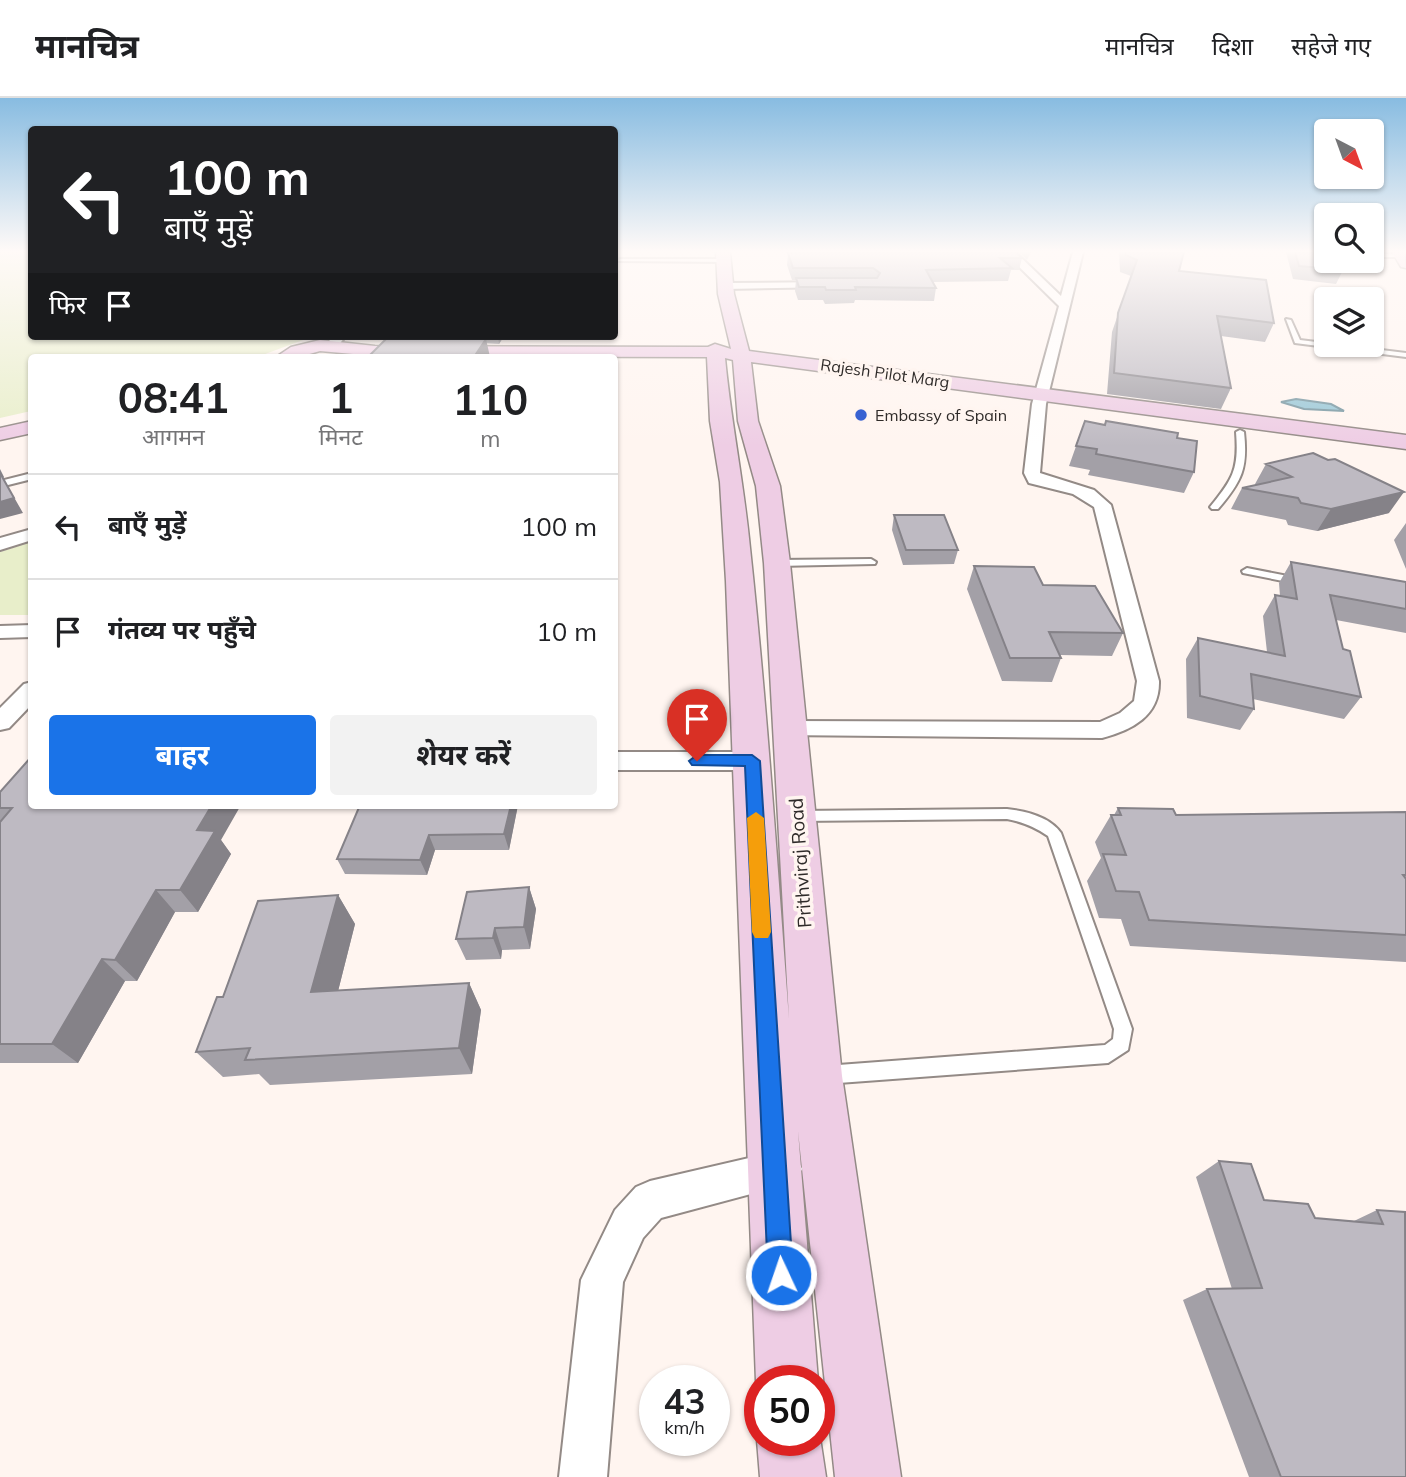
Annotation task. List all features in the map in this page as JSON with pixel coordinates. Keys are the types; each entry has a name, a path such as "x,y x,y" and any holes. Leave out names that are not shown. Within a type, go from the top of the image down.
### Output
{"main road":[{"name":"Prithviraj Road","path":"726,316 726,355 720,421 734,507 752,761 786,1365"},
{"name":"Rajesh Pilot Marg","path":"336,340 361,354 644,352 726,355 799,362 1359,449 1406,460"},
{"path":"292,354 336,340"},
{"name":"Prithviraj Road","path":"726,355 768,486 777,563 817,1076 868,1477"},
{"name":"Rajesh Pilot Marg","path":"726,355 826,372 1406,442"},
{"path":"618,357 726,355"},
{"path":"0,429 28,422"},
{"path":"0,434 28,428"},
{"path":"791,1456 793,1477"}],"street":[{"path":"788,729 1102,730 1130,720 1142,710 1149,695 1148,681 1102,505 1095,497 1082,491 1035,479 1032,473 1041,399 1062,316"},
{"path":"0,544 28,535"},
{"path":"0,632 28,631"},
{"path":"0,722 28,693"},
{"path":"618,761 752,761"},
{"path":"583,1477 602,1280 629,1224 650,1200 774,1169 828,1166"}],"lane":[{"path":"1288,320 1297,342 1406,355"},
{"path":"1215,507 1238,481 1243,464 1240,432"},
{"path":"0,484 28,476"},
{"path":"777,563 871,562"},
{"path":"1247,571 1313,584"},
{"path":"796,816 1007,814 1024,816 1041,823 1054,834 1123,1029 1122,1044 1108,1054 817,1076"}],"green space":[{"path":"0,316 28,316 28,340 303,340 265,354 28,354 28,412 0,418"},
{"path":"28,543 28,615 0,615 0,552"}],"water":[{"path":"1296,399 1331,404 1344,411 1304,409 1281,402"}],"building":[{"path":"1118,316 1217,316 1231,388 1114,373"},
{"path":"1220,316 1273,316 1274,323"},
{"path":"385,340 485,340 476,354 371,354"},
{"path":"1085,421 1105,425 1106,421 1178,433 1177,438 1197,441 1194,472 1096,454 1097,449 1076,446"},
{"path":"1313,453 1328,460 1335,459 1404,492 1331,509 1301,503 1298,498 1242,488 1292,477 1266,464"},
{"path":"0,473 14,498 0,502"},
{"path":"894,515 944,515 958,550 906,550"},
{"path":"1291,562 1406,582 1406,609 1330,595 1343,649 1350,651 1361,697 1251,674 1254,709 1200,696 1198,638 1285,656 1275,595 1297,599"},
{"path":"974,566 1034,567 1043,585 1095,586 1123,633 1049,632 1061,658 1010,658"},
{"path":"28,760 28,809 210,809 197,830 215,831 180,890 156,890 115,960 102,959 52,1044 0,1044 0,822 12,808 0,808 0,792"},
{"path":"1118,808 1173,809 1176,815 1406,812 1406,875 1403,875 1406,879 1406,935 1149,920 1139,892 1116,891 1103,854 1126,855 1111,815 1121,815"},
{"path":"358,809 510,809 504,834 429,835 420,860 337,859"},
{"path":"529,887 524,927 495,928 493,938 456,939 467,892"},
{"path":"338,895 311,992 469,983 459,1048 245,1060 250,1048 196,1052 217,997 223,997 258,901"},
{"path":"1219,1161 1251,1164 1264,1200 1308,1204 1315,1218 1383,1224 1377,1210 1405,1212 1406,1477 1281,1477 1207,1289 1262,1288"}],"slow traffic":[{"path":"756,818 762,932"}],"place":[{"name":"Embassy of Spain","path":"861,415"}],"route":[{"path":"697,761 752,761 781,1275"}]}
